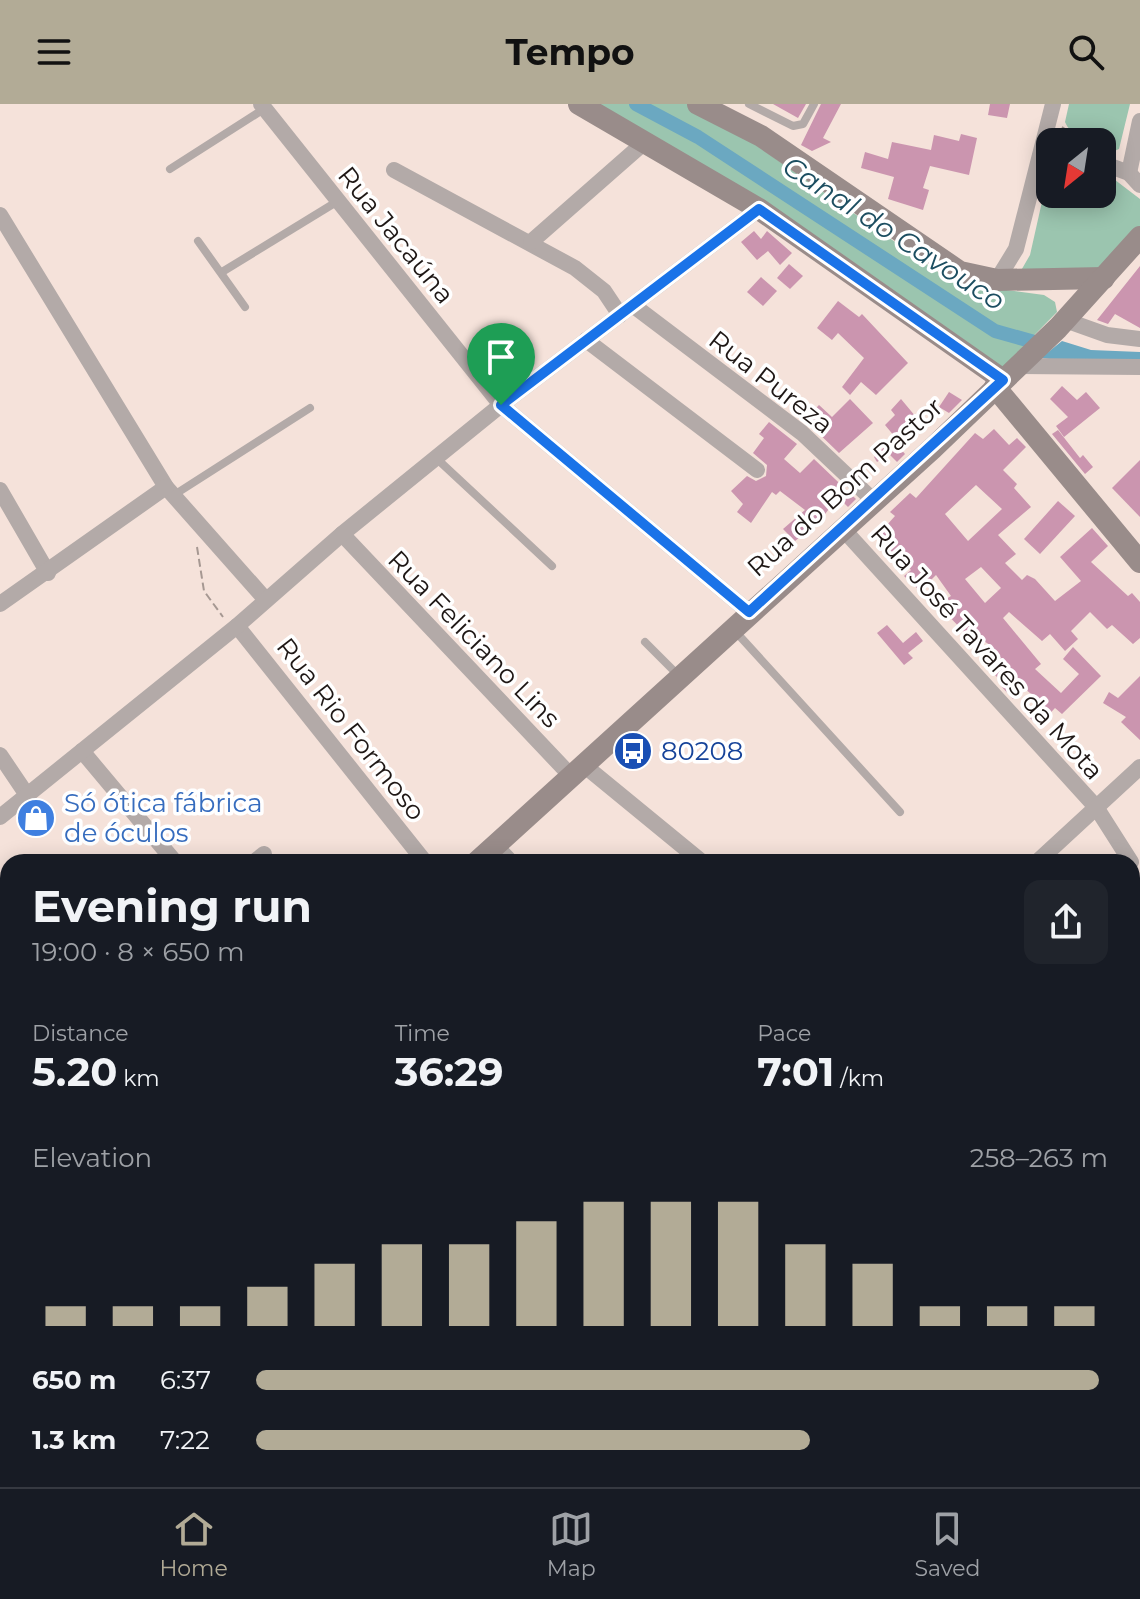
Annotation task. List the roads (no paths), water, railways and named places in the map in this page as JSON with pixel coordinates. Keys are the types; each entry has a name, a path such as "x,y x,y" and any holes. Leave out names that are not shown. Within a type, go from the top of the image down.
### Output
{"street":[{"path":"579,104 759,209 1011,373 1140,562"},
{"path":"698,104 761,136 960,272 997,280 1104,278"},
{"path":"1050,128 1053,104"},
{"name":"Rua Jacaúna","path":"263,106 501,405 749,612"},
{"path":"1116,170 1134,179 1140,121"},
{"path":"531,242 646,141"},
{"name":"Rua Pureza","path":"394,170 531,242 592,279 627,310 802,433 874,501"},
{"path":"997,280 1016,249 1036,183"},
{"path":"0,817 237,626 436,457 759,209"},
{"path":"0,215 170,491 266,600"},
{"name":"Rua do Bom Pastor","path":"485,854 1011,373 1061,324 1140,237"},
{"path":"1040,280 1059,298 1061,324 1140,339"},
{"path":"586,340 757,470"},
{"path":"1011,373 1140,367"},
{"path":"0,490 48,573"},
{"path":"0,604 170,491"},
{"name":"Rua José Tavares da Mota","path":"843,529 1096,807 1126,854"},
{"name":"Rua Feliciano Lins","path":"342,534 578,771 691,854"},
{"name":"Rua Rio Formoso","path":"237,626 419,854"},
{"path":"82,751 168,854"},
{"path":"0,755 27,795"},
{"path":"1046,854 1140,767"},
{"path":"495,845 503,854"}],"lane":[{"path":"749,104 793,126 803,124 814,104"},
{"path":"170,169 263,106"},
{"path":"222,272 338,201"},
{"path":"198,241 245,307"},
{"path":"170,491 310,408"},
{"path":"436,457 552,566"},
{"path":"732,628 900,812"},
{"path":"645,642 679,676"}],"water":[{"name":"Canal do Cavouco","path":"1062,341 1091,350 1140,352 1140,365 1041,358"}],"waterway":[{"name":"Canal do Cavouco","path":"636,104 698,137 995,331 1045,345"}],"place":[{"name":"80208","path":"633,751"},
{"name":"Só ótica fábrica de óculos","path":"36,818"}]}
